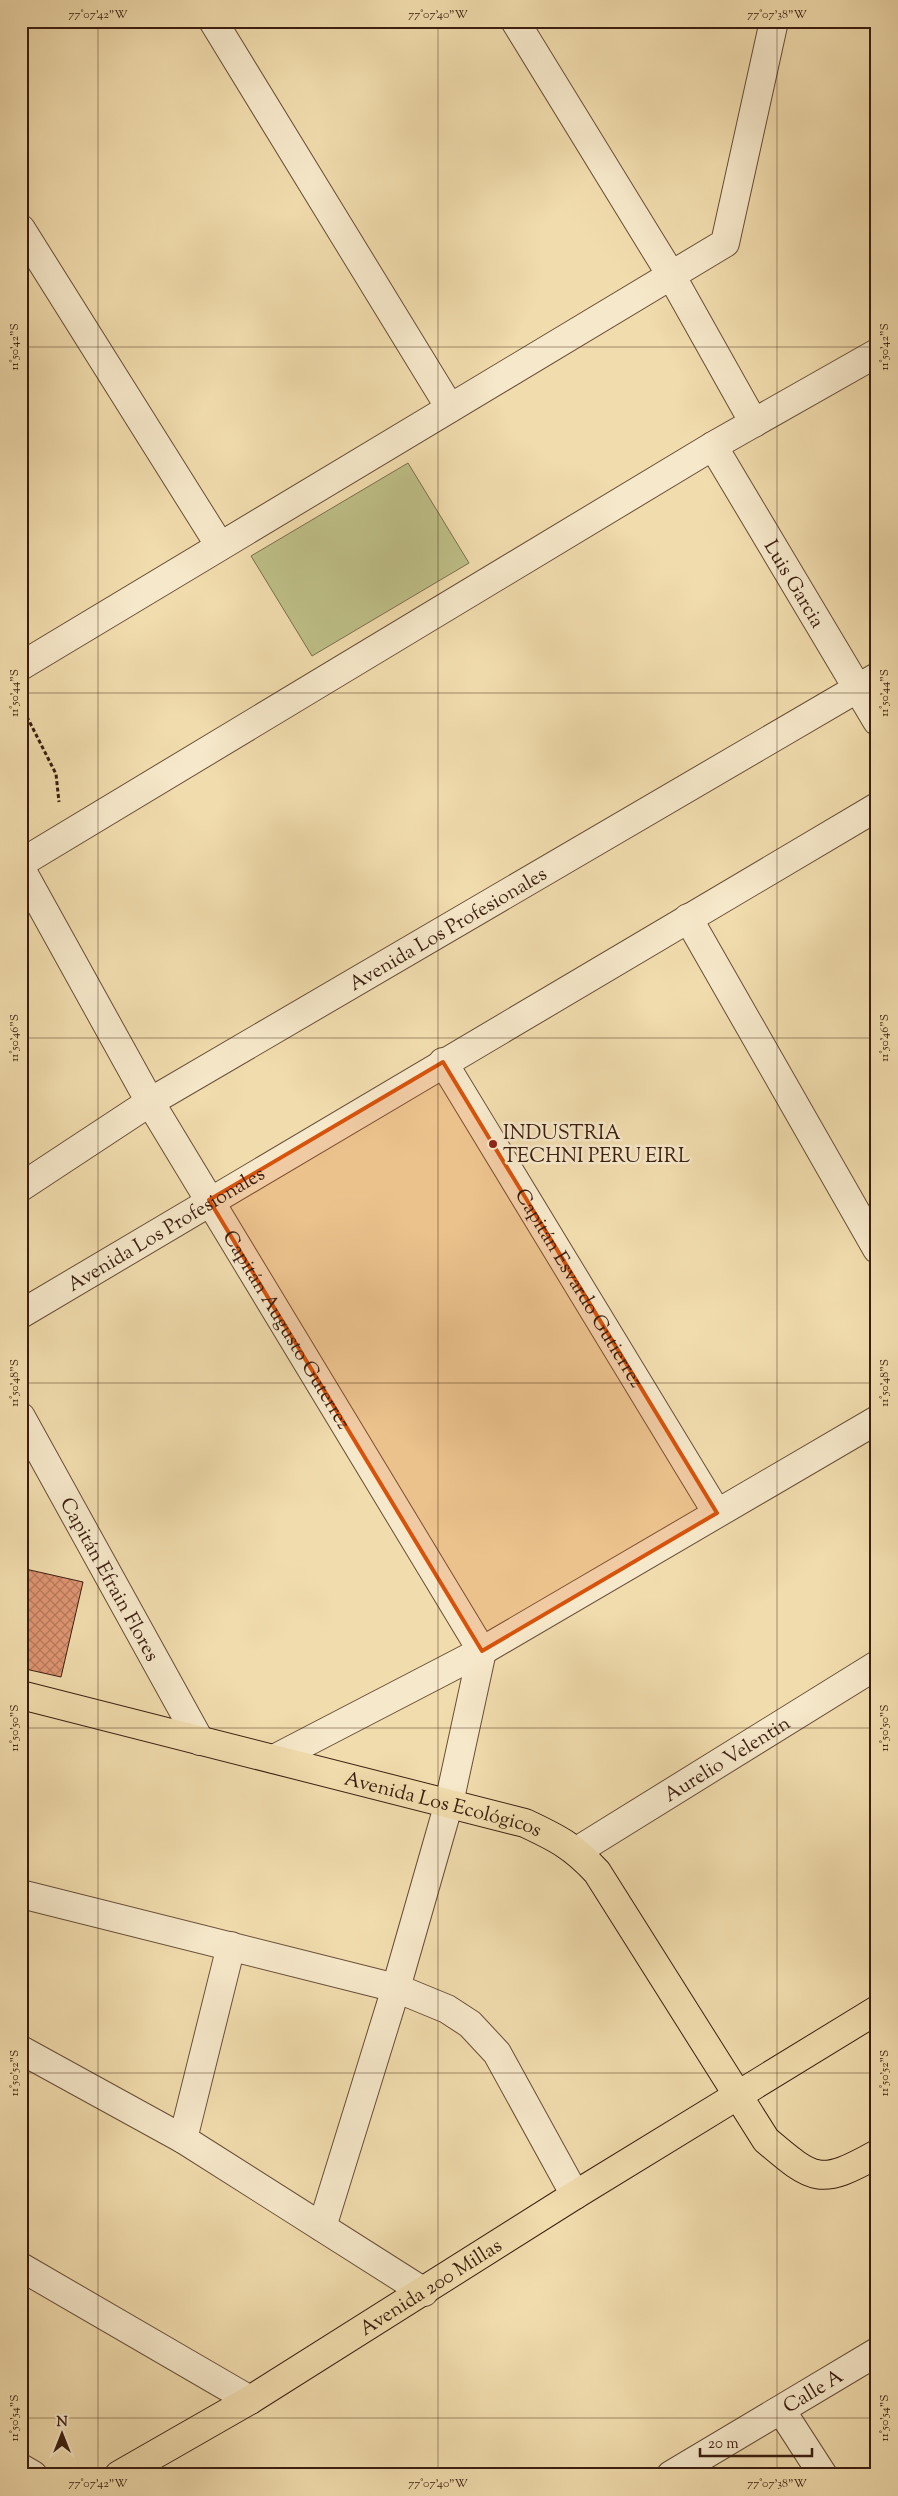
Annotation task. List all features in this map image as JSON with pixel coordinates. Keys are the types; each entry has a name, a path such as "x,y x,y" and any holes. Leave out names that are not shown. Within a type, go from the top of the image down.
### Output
{"main road":[{"name":"Avenida Los Ecológicos","path":"21,1695 525,1823 562,1840 577,1851 597,1872 766,2140 801,2170 826,2176 852,2167 877,2154"},
{"name":"Avenida 200 Millas","path":"119,2475 250,2400 424,2292 574,2195 877,2010"}],"street":[{"path":"213,21 450,408"},
{"path":"515,21 670,276 754,423"},
{"path":"21,666 725,242 774,21"},
{"path":"21,229 220,546"},
{"path":"21,862 713,446 877,354"},
{"name":"Luis Garcia","path":"713,446 867,682 877,721"},
{"name":"Avenida Los Profesionales","path":"21,1187 150,1102 867,682"},
{"name":"Avenida Los Profesionales","path":"21,1314 209,1200 877,806"},
{"name":"Capitán Augusto Guterrez","path":"21,870 150,1102 482,1651"},
{"path":"688,918 877,1249"},
{"name":"Capitán Esvardo Gutierrez","path":"443,1062 717,1513"},
{"name":"Capitán Efrain Flores","path":"21,1417 200,1741"},
{"path":"274,1759 482,1651 877,1420"},
{"path":"322,2227 396,1988 449,1803 482,1651"},
{"name":"Aurelio Velentin","path":"577,1851 877,1665"},
{"path":"21,1894 396,1988 455,2014 470,2024 497,2053 574,2195"},
{"path":"183,2139 231,1946"},
{"path":"21,2050 183,2139 424,2292"},
{"path":"21,2267 250,2400"},
{"name":"Calle A","path":"671,2475 877,2352"},
{"path":"781,2410 823,2475"},
{"path":"21,2468 33,2475"}],"path":[{"path":"21,705 56,774 63,838"}],"highlighted area":[{"path":"443,1062 717,1513 482,1651 209,1200"}],"green space":[{"path":"408,463 469,563 312,656 251,556"}],"building":[{"path":"21,1568 83,1582 61,1677 21,1668"}],"place":[{"name":"INDUSTRIA TECHNI PERU EIRL","path":"493,1144"}]}
